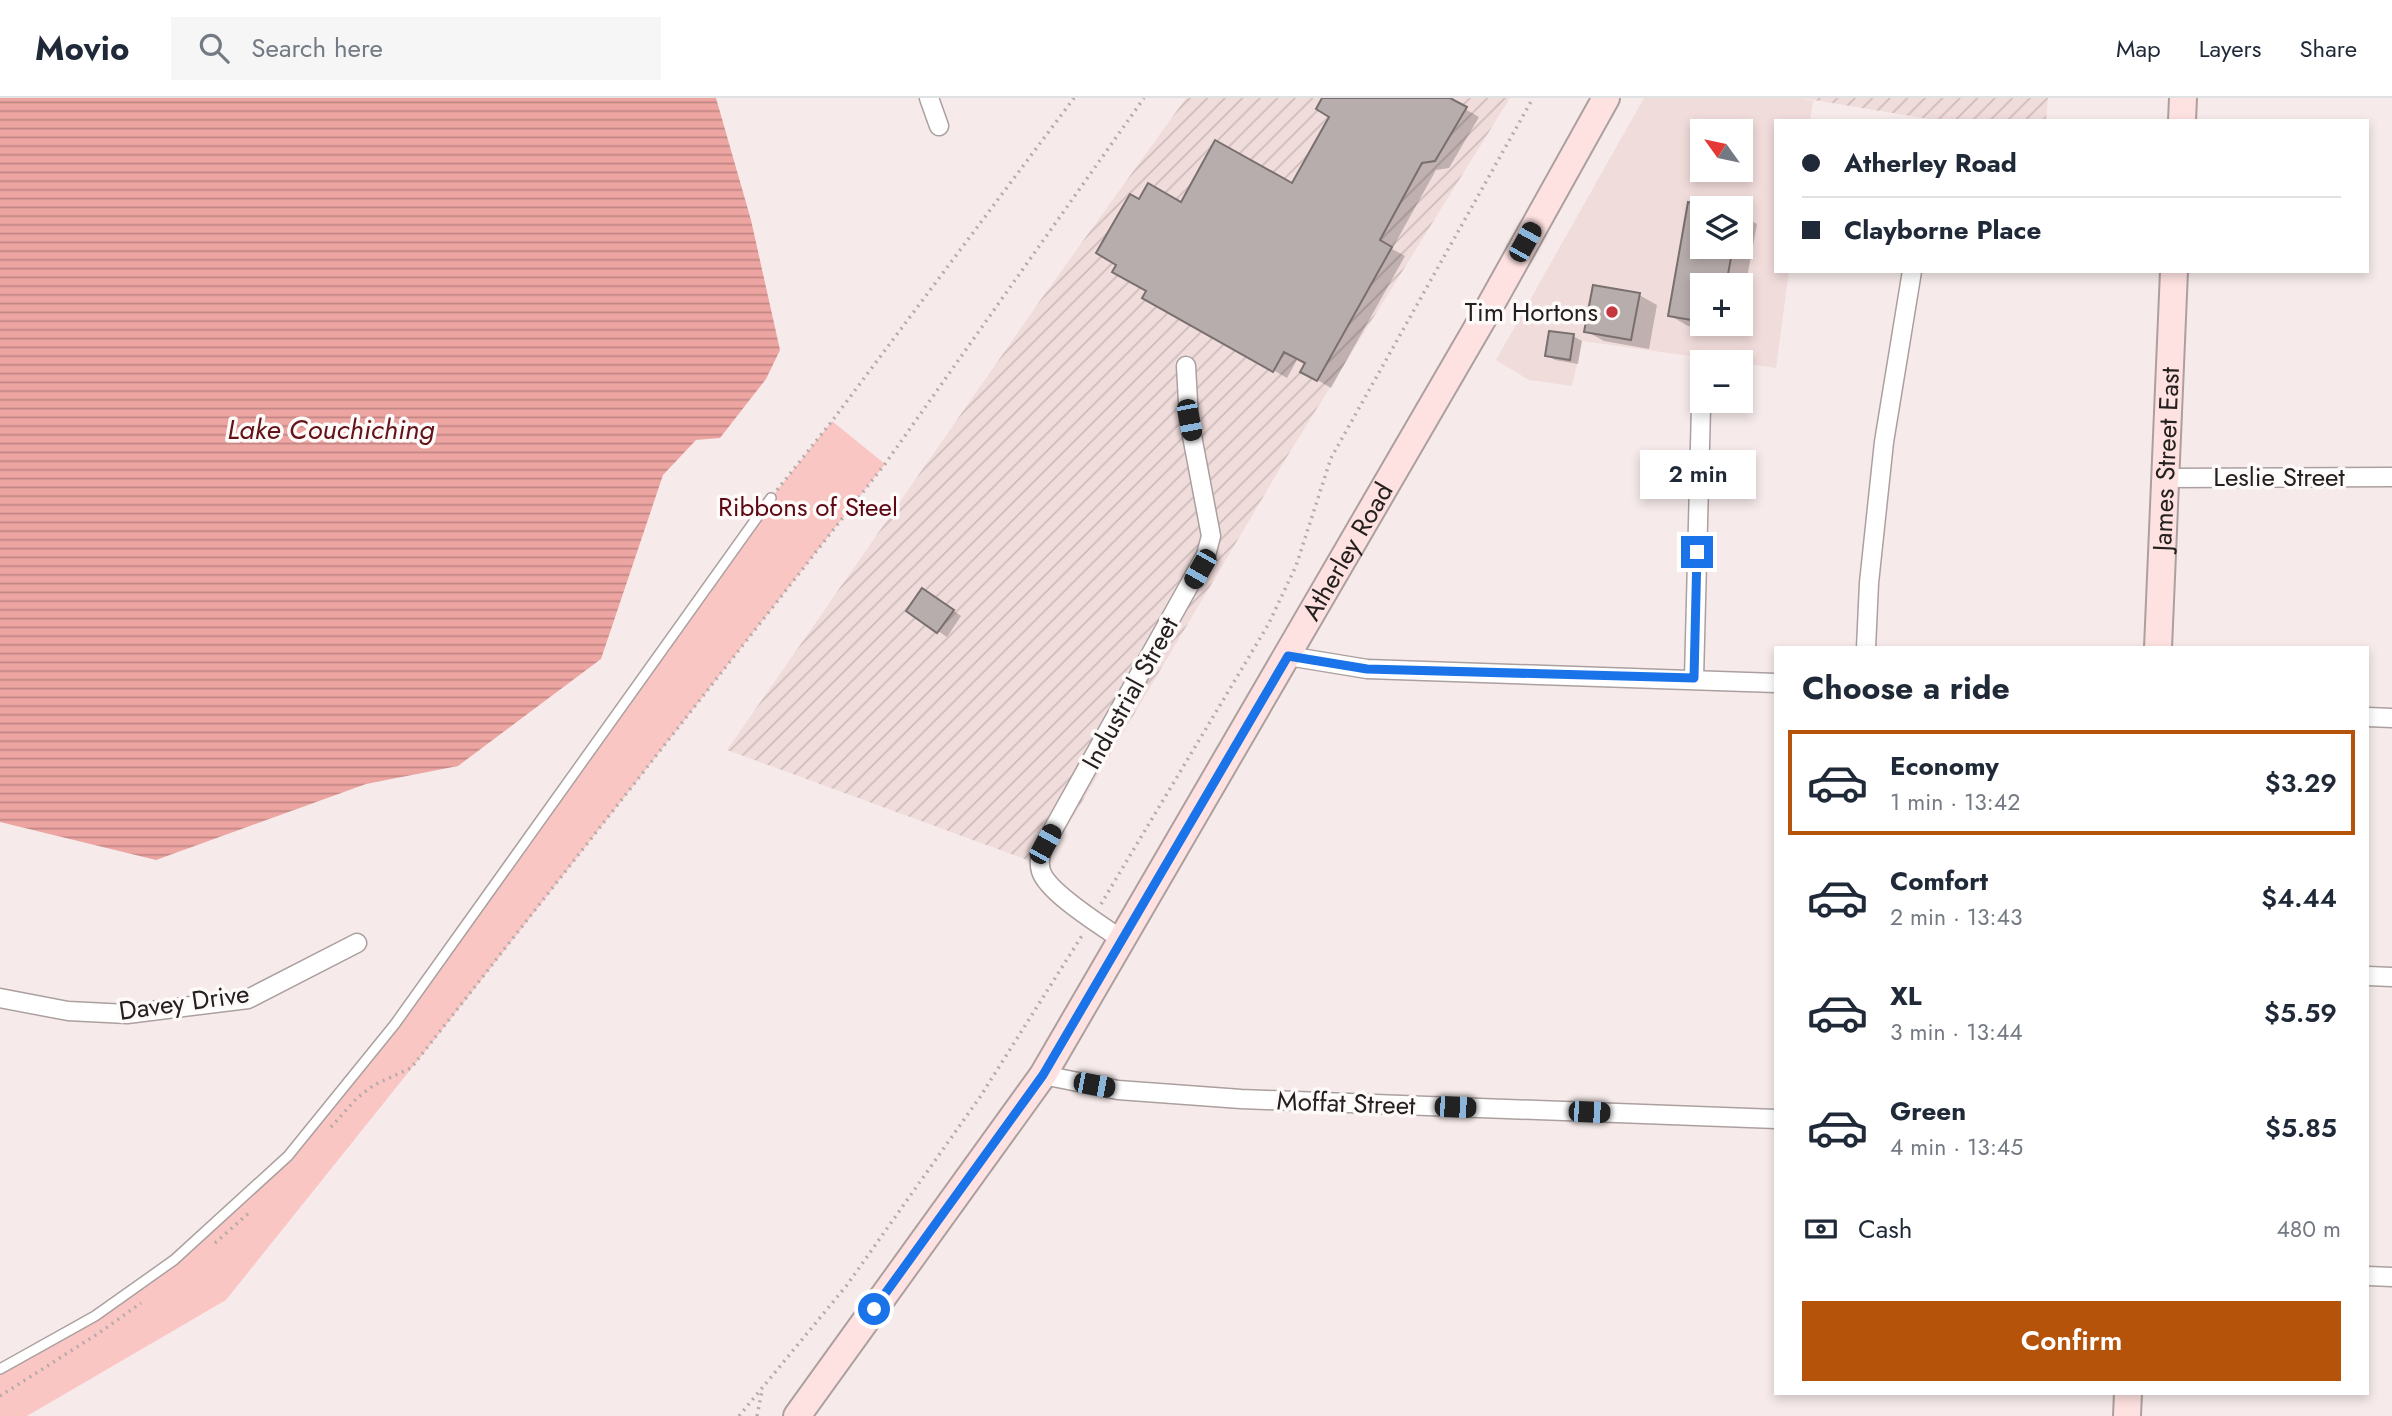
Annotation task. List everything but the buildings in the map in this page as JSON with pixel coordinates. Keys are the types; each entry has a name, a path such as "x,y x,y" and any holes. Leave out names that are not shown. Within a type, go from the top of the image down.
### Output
{"main road":[{"name":"Atherley Road","path":"796,1416 1043,1075 1483,318 1606,98"},
{"path":"2182,119 2183,98"},
{"name":"James Street East","path":"2158,646 2174,273"},
{"path":"2127,1416 2128,1395"}],"street":[{"path":"929,98 939,126"},
{"path":"1866,646 1869,583 1884,442 1912,273"},
{"name":"Industrial Street","path":"1121,939 1062,897 1041,873 1040,857 1206,555 1211,537 1189,420 1186,366"},
{"path":"1694,678 1701,413"},
{"name":"Leslie Street","path":"2165,478 2392,477"},
{"path":"1288,656 1367,669 1774,682"},
{"path":"2369,717 2392,718"},
{"name":"Davey Drive","path":"0,998 68,1011 127,1014 248,999 357,943"},
{"path":"2369,976 2392,977"},
{"name":"Moffat Street","path":"1043,1075 1118,1090 1241,1099 1774,1119"},
{"path":"2369,1276 2392,1277"}],"lane":[{"path":"0,1369 95,1316 174,1260 288,1156 396,1024 771,498"}],"path":[{"path":"771,498 832,421 1074,98"},
{"path":"411,1068 885,464 1144,98"},
{"path":"739,1416 847,1285 979,1097 1092,919 1268,625 1296,566 1331,458 1533,98"},
{"path":"757,1416 762,1388"}],"shaded area":[{"path":"1186,98 1510,98 1288,455 1044,866 727,750 1039,302"},
{"path":"1644,98 1801,98 1813,101 1810,119 1774,119 1774,273 1789,273 1776,368 1753,365 1753,350 1690,350 1690,356 1582,341 1572,386 1529,380 1496,360"},
{"path":"1802,98 2048,98 2046,119 1929,119"}],"green space":[{"name":"Ribbons of Steel","path":"832,421 885,464 435,1039 226,1300 27,1416 0,1416 0,1369 95,1316 174,1260 288,1156 395,1024 771,498"}],"water":[{"name":"Lake Couchiching","path":"0,98 716,98 751,220 780,350 766,379 720,438 696,440 663,475 601,659 458,766 366,784 156,860 0,822"}],"place":[{"name":"Tim Hortons","path":"1612,312"}],"route":[{"path":"874,1309 1043,1075 1288,656 1367,669 1694,678 1697,552"}]}
